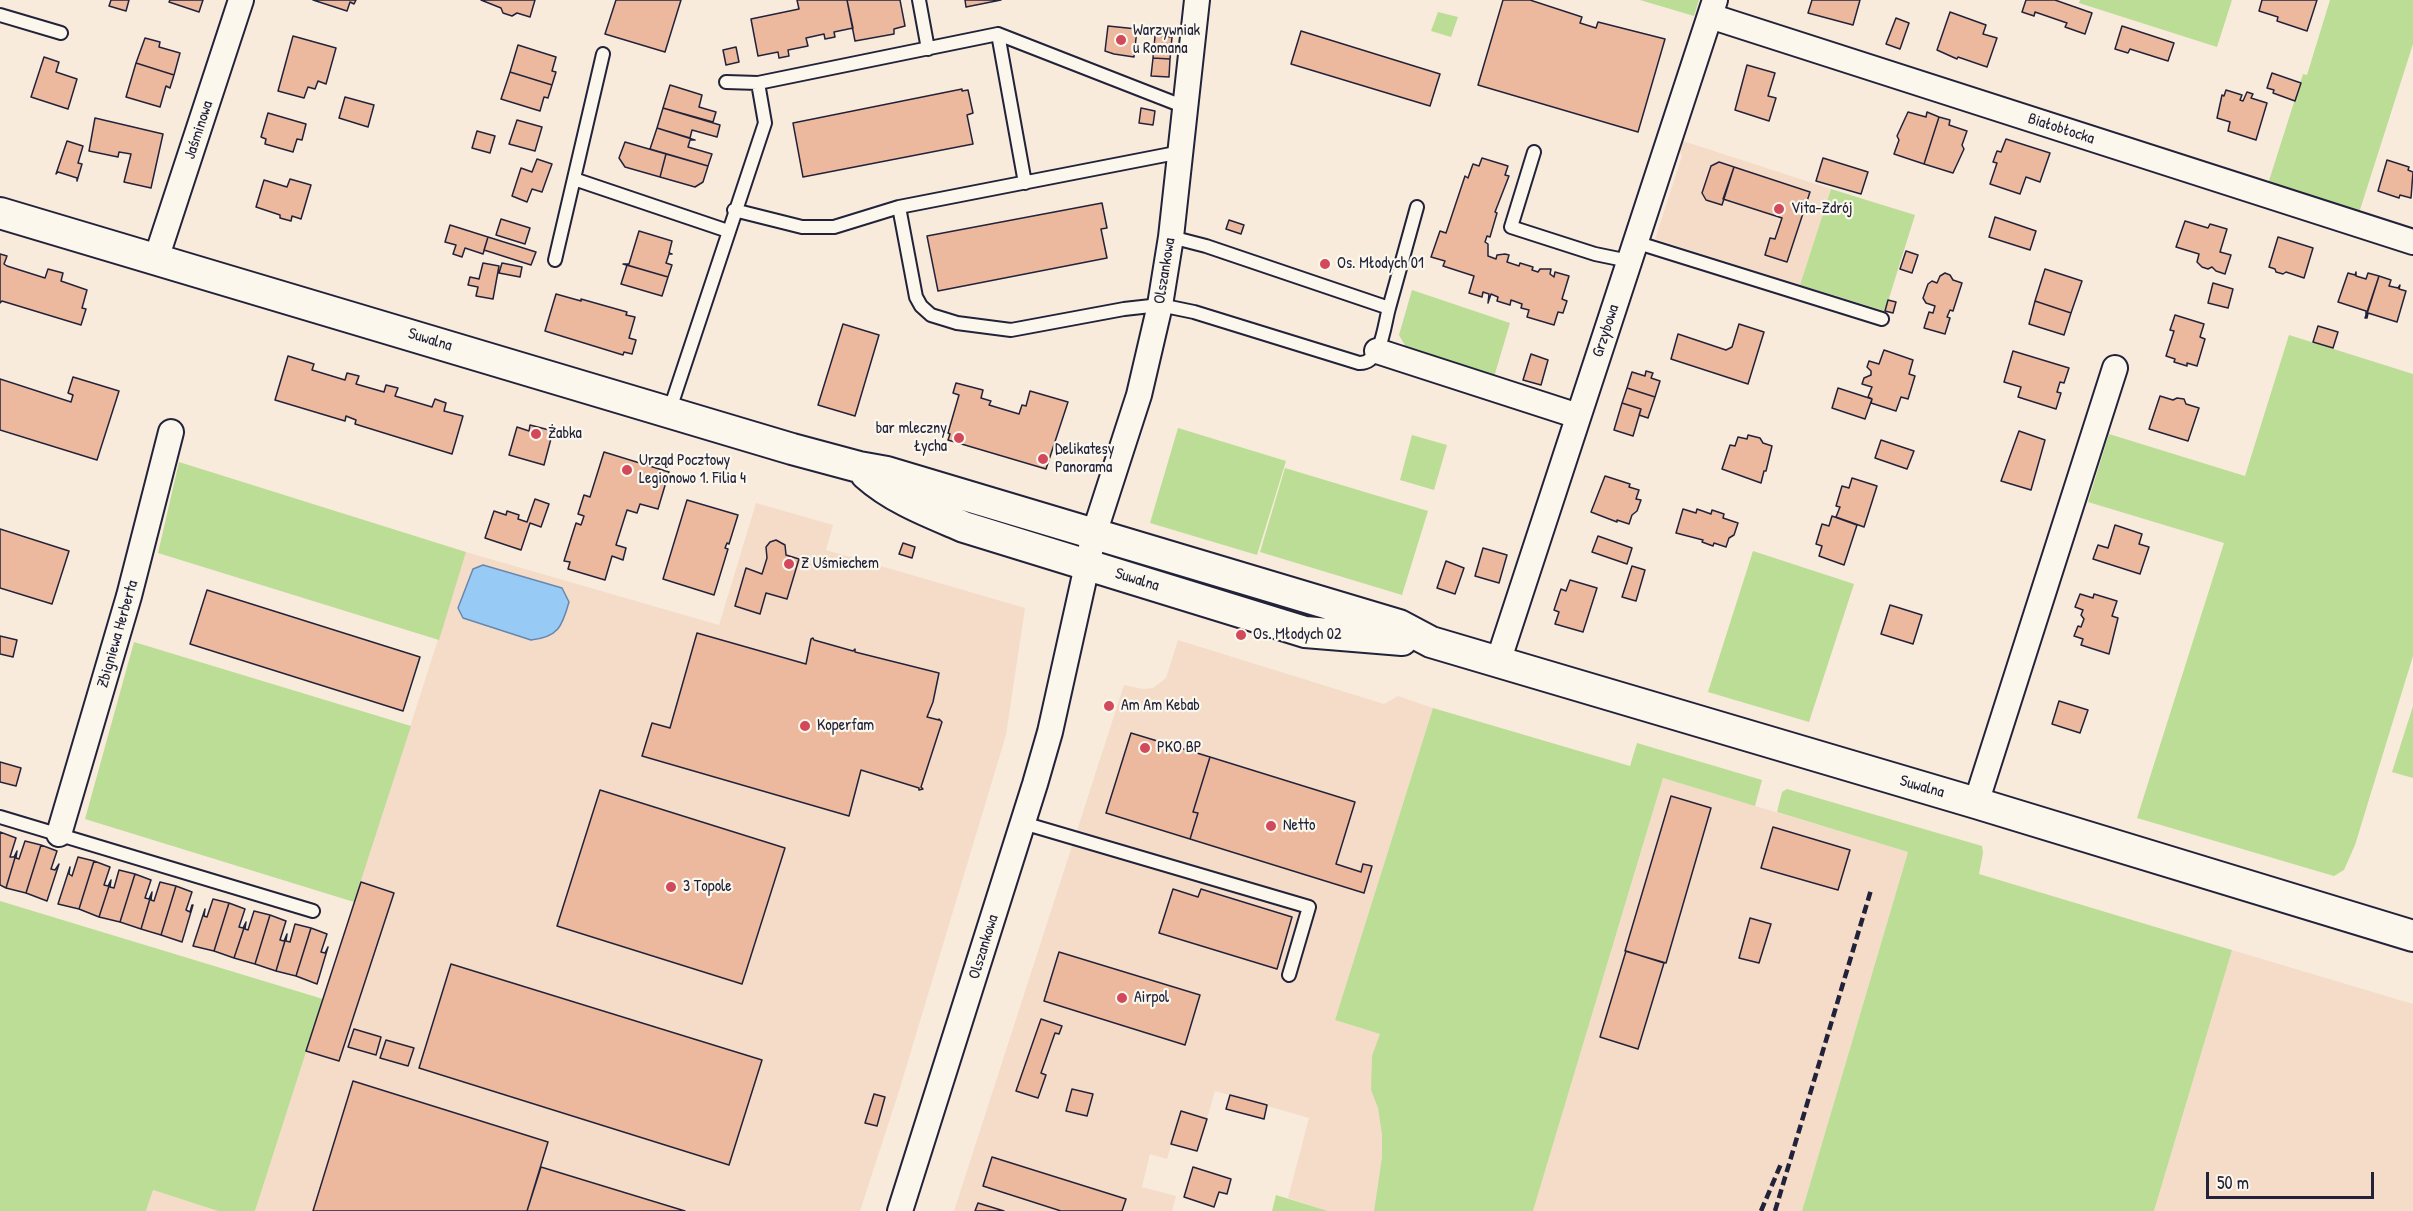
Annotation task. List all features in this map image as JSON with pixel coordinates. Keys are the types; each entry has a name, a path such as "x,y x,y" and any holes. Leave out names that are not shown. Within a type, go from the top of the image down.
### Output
{"street":[{"name":"Jaśminowa","path":"156,259 241,0"},
{"name":"Olszankowa","path":"900,1211 1050,732 1094,534 1139,395 1160,305 1171,237 1197,0"},
{"name":"Białobłocka","path":"1712,8 2413,242"},
{"name":"Grzybowa","path":"1498,662 1712,8"},
{"name":"Suwalna","path":"0,213 859,468 887,472 1399,625 1431,642 1976,803 2413,936"},
{"path":"1377,351 1578,416"},
{"path":"1976,803 2115,368"},
{"name":"Zbigniewa Herberta","path":"59,834 129,596 171,432"},
{"name":"Suwalna","path":"859,468 882,489 964,527 1305,632 1431,642"}],"lane":[{"path":"919,0 928,49"},
{"path":"0,15 61,33"},
{"path":"998,34 1025,183"},
{"path":"726,82 758,83 998,34 1185,107"},
{"path":"555,260 603,54"},
{"path":"669,412 765,123 758,83"},
{"path":"735,210 783,222 819,228 834,227 899,207 1180,152"},
{"path":"1534,152 1511,227 1595,254 1632,252 1882,319"},
{"path":"574,179 728,231"},
{"path":"899,207 916,297 921,306 931,315 957,323 1011,330 1124,309 1160,305 1194,312 1359,363 1372,360 1377,351 1417,207"},
{"path":"1171,237 1206,246 1389,308"},
{"path":"0,817 313,911"},
{"path":"1023,823 1309,907 1289,975"}],"shaded area":[{"path":"1680,140 1831,189 1800,285 1655,239 1682,156 1678,147"},
{"path":"756,503 833,525 826,550 1025,608 1006,735 899,1091 860,1211 255,1211 466,552 719,625"},
{"path":"1178,640 1384,704 1398,696 1433,708 1335,1020 1380,1034 1371,1090 1378,1108 1382,1135 1382,1157 1374,1211 1328,1211 1288,1198 1309,1118 1215,1091 1207,1119 1181,1112 1167,1159 1150,1154 1142,1187 1176,1196 1172,1211 954,1211 1124,685 1143,689 1153,688 1166,678"},
{"path":"1663,778 1908,852 1802,1211 1533,1211"},
{"path":"2232,950 2413,1004 2413,1211 2154,1211"},
{"path":"153,1190 218,1211 146,1211"}],"green space":[{"path":"1640,0 1699,0 1694,16"},
{"path":"2080,0 2232,0 2217,47 2079,3"},
{"path":"2330,0 2413,0 2413,44 2358,216 2267,187 2303,74 2307,75"},
{"path":"1438,12 1458,17 1451,37 1431,31"},
{"path":"1831,189 1915,215 1885,311 1800,285"},
{"path":"1412,290 1510,323 1494,377 1407,349 1399,335"},
{"path":"2289,335 2413,374 2413,656 2355,845 2344,870 2334,876 2137,818 2224,543 2088,502 2109,434 2245,476"},
{"path":"1178,428 1286,461 1257,555 1150,523"},
{"path":"1412,435 1447,445 1434,490 1400,480"},
{"path":"179,462 466,552 439,640 158,553"},
{"path":"1285,468 1428,511 1402,595 1260,552"},
{"path":"1753,551 1854,584 1809,722 1708,692"},
{"path":"134,642 411,726 354,902 85,819"},
{"path":"2413,706 2413,778 2392,772"},
{"path":"1433,708 1630,766 1637,743 1762,780 1755,806 1663,778 1533,1211 1374,1211 1382,1157 1382,1135 1378,1108 1371,1090 1372,1056 1380,1034 1335,1020"},
{"path":"1787,789 1982,846 1979,874 2232,950 2154,1211 1802,1211 1908,852 1777,812 1782,792"},
{"path":"0,901 323,999 255,1211 218,1211 153,1190 146,1211 0,1211"},
{"path":"1276,1195 1328,1211 1272,1211"}],"water":[{"path":"483,565 562,588 569,602 558,629 540,639 531,640 463,618 458,608 473,569"}],"building":[{"path":"111,0 129,0 126,11 109,6"},
{"path":"170,0 203,0 199,12 169,2"},
{"path":"313,0 356,0 354,4 350,2 347,11"},
{"path":"481,0 535,0 530,17 517,13 512,16 503,13 501,8"},
{"path":"616,0 681,0 665,52 605,34"},
{"path":"797,0 847,0 853,28 834,32 835,37 825,39 824,34 806,38 808,46 788,50 789,56 779,58 778,52 758,56 751,19 799,9"},
{"path":"847,0 900,0 905,26 894,29 894,34 855,41"},
{"path":"965,0 1001,0 966,7"},
{"path":"1503,0 1530,0 1582,17 1580,23 1596,28 1598,22 1665,39 1638,132 1478,85"},
{"path":"1812,0 1860,0 1853,25 1808,13"},
{"path":"2026,0 2055,0 2092,13 2085,34 2065,27 2067,23 2035,12 2034,16 2022,12"},
{"path":"2262,0 2317,0 2307,31 2277,21 2278,17 2259,11"},
{"path":"1950,12 1986,25 1983,34 1997,38 1987,67 1958,57 1957,59 1937,50"},
{"path":"1896,18 1909,23 1900,49 1886,44"},
{"name":"Warzywniak u Romana","path":"1108,26 1137,29 1134,57 1105,51"},
{"path":"2122,26 2174,43 2168,61 2130,49 2128,53 2115,49"},
{"path":"1301,31 1440,74 1430,106 1291,64"},
{"path":"293,36 336,48 326,84 318,81 315,89 308,87 304,98 278,91"},
{"path":"1155,36 1172,37 1170,59 1153,58"},
{"path":"145,38 160,42 159,47 180,53 174,75 136,63"},
{"path":"518,45 556,57 552,71 556,72 552,85 510,72"},
{"path":"736,47 739,62 726,65 723,50"},
{"path":"44,57 59,62 56,72 77,79 68,109 31,97"},
{"path":"1153,58 1170,59 1169,77 1151,76"},
{"path":"136,63 174,75 170,88 166,86 160,107 126,97"},
{"path":"1747,65 1775,73 1768,96 1776,98 1769,121 1735,110"},
{"path":"510,72 552,85 548,98 544,97 540,111 501,99"},
{"path":"2272,73 2301,83 2295,101 2273,93 2274,90 2267,88"},
{"path":"670,85 702,95 699,107 716,112 713,122 663,108"},
{"path":"962,89 962,91 968,90 973,113 967,115 973,144 803,177 793,123"},
{"path":"2226,90 2242,95 2240,100 2243,101 2247,92 2253,94 2251,98 2267,103 2256,140 2228,131 2230,122 2217,118 2222,95 2224,96"},
{"path":"345,97 374,105 368,127 339,118"},
{"path":"663,108 720,125 717,137 692,130 690,138 657,128"},
{"path":"1141,108 1155,111 1153,125 1139,123"},
{"path":"1908,112 1926,117 1927,112 1939,117 1924,164 1894,154 1899,140 1897,136"},
{"path":"268,113 306,124 302,140 297,139 293,152 265,144 266,139 261,137"},
{"path":"1939,117 1950,120 1949,125 1967,131 1962,145 1964,149 1953,173 1924,164"},
{"path":"95,118 163,134 151,188 124,182 131,154 119,152 118,157 89,151"},
{"path":"517,120 542,127 535,151 509,144"},
{"path":"657,128 695,140 690,140 688,147 712,154 708,166 650,149"},
{"path":"477,131 495,136 490,153 472,148"},
{"path":"2006,139 2050,153 2040,182 2026,177 2020,194 1990,184 1997,163 1993,162 1997,151 2001,152"},
{"path":"67,141 83,146 78,163 82,164 77,181 77,178 58,172 56,174"},
{"path":"625,142 666,154 660,177 625,167 619,158"},
{"path":"666,154 708,166 703,182 695,187 660,177"},
{"path":"1482,158 1508,166 1505,175 1509,176 1495,212 1497,213 1490,237 1487,236 1485,242 1488,244 1488,256 1496,259 1497,255 1505,254 1509,255 1507,262 1533,267 1532,270 1538,272 1540,269 1551,269 1550,274 1554,277 1555,272 1569,276 1562,299 1567,301 1563,313 1558,312 1554,325 1527,317 1529,310 1521,308 1522,304 1511,300 1510,305 1497,301 1498,297 1491,294 1488,303 1489,294 1483,292 1482,297 1469,293 1474,276 1443,266 1445,261 1431,257 1440,231 1446,233 1465,176 1468,178 1473,164 1479,166"},
{"path":"1823,158 1868,172 1861,194 1816,181"},
{"path":"537,159 552,164 542,192 532,189 527,202 512,196 521,168 532,172"},
{"path":"2387,160 2409,167 2408,170 2413,172 2411,198 2400,195 2399,198 2378,191"},
{"path":"1719,162 1734,167 1722,205 1706,200 1702,193 1711,166"},
{"name":"Vita-Zdrój","path":"1734,167 1810,192 1787,262 1765,255 1770,238 1775,239 1782,218 1723,199"},
{"path":"290,179 311,185 301,219 292,216 291,221 256,207 264,180 287,187"},
{"path":"1102,203 1107,228 1101,229 1107,258 938,291 927,236"},
{"path":"1995,217 2036,231 2030,250 1989,237"},
{"path":"501,219 530,228 525,244 496,235"},
{"path":"1229,220 1244,225 1241,234 1226,229"},
{"path":"2185,221 2208,228 2210,224 2227,229 2220,252 2231,255 2225,274 2212,267 2208,269 2202,267 2197,262 2199,254 2176,247"},
{"path":"450,225 488,237 483,254 465,248 462,257 453,254 456,245 445,242"},
{"path":"639,231 672,241 669,253 672,254 669,254 666,263 672,265 668,277 623,264 629,264"},
{"path":"488,237 536,252 531,265 484,250"},
{"path":"2278,237 2313,248 2304,278 2286,272 2283,274 2276,272 2275,269 2269,267"},
{"path":"1906,251 1918,255 1912,273 1900,269"},
{"path":"0,254 7,256 4,264 7,266 45,278 48,269 63,273 61,281 87,290 82,308 86,309 81,325 2,301 0,303"},
{"path":"483,263 499,266 493,299 476,296 478,287 468,285 470,277 479,279"},
{"path":"502,263 522,267 520,277 499,273"},
{"path":"627,265 668,277 662,296 621,284"},
{"path":"2045,269 2082,281 2071,313 2035,301"},
{"path":"2356,272 2356,276 2366,279 2368,273 2379,276 2366,317 2366,311 2338,302 2348,273 2355,275"},
{"path":"1945,273 1953,280 1962,283 1953,311 1950,310 1947,317 1950,318 1945,334 1924,328 1929,312 1933,313 1935,306 1926,303 1923,298 1928,284 1932,281 1937,283 1940,276"},
{"path":"2379,276 2391,280 2389,286 2398,288 2400,285 2399,289 2406,291 2397,322 2368,313 2365,318"},
{"path":"2213,283 2233,289 2228,308 2208,303"},
{"path":"556,294 627,312 626,315 635,317 629,338 636,340 632,354 624,352 623,355 545,331"},
{"path":"1888,300 1896,302 1893,313 1885,311"},
{"path":"2035,301 2071,313 2064,335 2029,324"},
{"path":"2175,315 2204,324 2200,337 2205,339 2197,366 2174,362 2175,359 2166,356 2174,331 2170,330"},
{"path":"843,324 879,335 855,416 818,405"},
{"path":"1739,324 1764,332 1748,384 1671,359 1678,334 1726,350 1732,347"},
{"path":"2318,326 2338,332 2333,348 2313,342"},
{"path":"1884,350 1913,360 1909,374 1915,376 1908,399 1901,397 1896,411 1871,403 1872,399 1868,397 1872,387 1862,384 1864,378 1871,375 1867,367 1869,361 1879,364"},
{"path":"2013,351 2069,368 2064,383 2060,382 2057,392 2061,393 2056,409 2018,397 2021,387 2004,382"},
{"path":"1531,354 1548,360 1541,385 1523,380"},
{"path":"288,356 314,364 312,370 345,380 347,373 359,376 356,384 384,392 386,385 398,388 395,396 432,407 435,399 446,403 444,411 463,416 452,454 355,424 356,420 346,416 345,421 275,400"},
{"path":"1646,371 1653,373 1651,378 1660,381 1655,397 1627,388 1632,372 1645,376"},
{"path":"73,377 119,391 97,460 0,430 0,379 71,402 73,395 68,393"},
{"path":"956,383 983,390 981,398 991,401 989,405 1019,414 1022,405 1026,406 1030,391 1068,402 1046,469 948,440 959,395 953,393"},
{"path":"1627,388 1655,397 1648,418 1639,415 1641,409 1622,403"},
{"path":"1838,388 1872,399 1865,419 1832,408"},
{"path":"2160,396 2173,400 2184,399 2186,404 2199,408 2188,441 2149,429"},
{"path":"1622,403 1641,409 1633,436 1614,430"},
{"path":"530,425 553,431 544,465 509,455 517,427 529,431"},
{"path":"2019,431 2045,440 2031,490 2001,481"},
{"path":"1748,435 1760,438 1763,443 1772,446 1761,483 1722,469 1730,445 1735,446 1738,437 1747,439"},
{"path":"1881,440 1914,451 1907,469 1875,458"},
{"path":"604,452 669,472 658,509 640,504 637,513 627,510 616,545 626,548 623,560 612,556 605,580 568,569 570,562 564,561 576,523 581,525 584,516 578,514 584,495 590,497"},
{"path":"1605,476 1630,484 1629,487 1639,490 1636,499 1641,500 1629,524 1591,512"},
{"path":"1852,478 1877,486 1864,527 1836,517 1840,507 1836,506 1842,486 1849,488"},
{"path":"535,499 549,504 541,527 530,523 521,550 485,538 494,511 506,515 507,511 519,515 518,519 527,522"},
{"path":"687,500 738,515 729,544 727,543 725,548 728,549 714,595 663,579"},
{"path":"1683,509 1696,513 1697,509 1711,514 1712,510 1724,514 1723,518 1738,523 1726,547 1714,543 1713,546 1702,542 1703,540 1676,533"},
{"path":"1832,516 1857,525 1844,565 1819,556 1822,546 1816,544 1822,524 1829,526"},
{"path":"2115,525 2142,534 2139,544 2149,547 2140,574 2093,559 2098,545 2108,548"},
{"path":"0,529 69,551 52,604 0,588"},
{"path":"1598,536 1632,548 1627,564 1592,552"},
{"path":"776,540 785,545 786,555 799,559 787,599 766,593 760,614 735,606 746,568 762,574 767,558 766,547 770,542"},
{"path":"903,543 915,547 912,558 899,554"},
{"path":"1483,548 1507,555 1499,583 1475,576"},
{"path":"1446,561 1464,568 1455,594 1437,588"},
{"path":"1632,566 1645,570 1636,601 1622,597"},
{"path":"1570,580 1597,588 1583,632 1555,624 1559,612 1554,610 1561,589 1566,591"},
{"path":"207,590 420,657 403,711 190,644"},
{"path":"2080,594 2093,598 2094,594 2117,601 2112,616 2118,618 2109,654 2081,645 2083,639 2074,636 2084,619 2081,615 2083,610 2075,607"},
{"path":"1890,605 1922,615 1913,644 1881,634"},
{"name":"Koperfam","path":"697,633 806,664 813,638 853,651 855,649 855,652 939,673 933,702 927,717 939,719 942,722 921,787 923,789 919,790 919,788 861,770 849,816 642,756 652,723 670,728"},
{"path":"0,636 17,640 13,657 0,654"},
{"path":"2059,701 2088,710 2080,733 2052,724"},
{"path":"1131,733 1210,757 1193,812 1198,813 1190,839 1106,813"},
{"name":"Netto","path":"1210,757 1355,802 1336,864 1361,872 1363,864 1372,866 1364,893 1190,839 1198,813 1193,812"},
{"path":"0,762 21,768 16,786 0,782"},
{"name":"3 Topole","path":"600,790 785,848 742,984 557,926"},
{"path":"1671,796 1711,808 1666,963 1625,951"},
{"path":"1773,827 1850,850 1838,890 1761,868"},
{"path":"0,832 16,838 10,857 14,857 17,851 6,888 0,885"},
{"path":"25,841 41,845 26,893 6,888 17,851 16,858 19,859"},
{"path":"41,845 57,851 51,869 55,870 59,864 47,901 26,893"},
{"path":"78,857 94,861 79,909 58,904 70,867 69,874 72,876"},
{"path":"94,861 110,867 104,885 108,886 111,880 99,917 79,909"},
{"path":"119,870 135,874 120,922 99,917 111,880 110,887 114,888"},
{"path":"135,874 151,880 145,898 149,899 152,892 141,929 120,922"},
{"path":"160,882 176,886 161,935 141,929 152,892 151,900 154,901"},
{"path":"361,882 394,893 339,1061 306,1051"},
{"path":"176,886 192,892 186,910 190,912 193,905 182,942 161,935"},
{"path":"1173,889 1198,897 1201,889 1292,917 1277,969 1159,933"},
{"path":"213,899 229,903 214,951 193,946 205,909 204,916 207,917"},
{"path":"229,903 245,909 239,927 243,928 246,922 234,958 214,951"},
{"path":"254,911 270,915 255,964 234,958 246,922 245,929 248,930"},
{"path":"270,915 286,921 280,940 284,941 287,934 276,971 255,964"},
{"path":"1750,918 1771,924 1759,963 1739,958"},
{"path":"295,924 311,928 296,976 276,971 287,934 286,941 290,942"},
{"path":"311,928 327,934 321,952 325,953 328,947 317,984 296,976"},
{"path":"1626,951 1664,963 1638,1049 1600,1037"},
{"name":"Airpol","path":"1059,952 1200,995 1185,1045 1044,1001"},
{"path":"451,964 762,1060 729,1165 419,1068"},
{"path":"1041,1019 1062,1026 1059,1034 1055,1033 1041,1073 1046,1075 1038,1098 1016,1091"},
{"path":"354,1029 381,1037 376,1055 348,1047"},
{"path":"386,1040 414,1048 408,1066 380,1058"},
{"path":"353,1081 548,1142 527,1211 313,1211"},
{"path":"1072,1089 1093,1094 1087,1116 1066,1111"},
{"path":"874,1094 885,1097 877,1126 865,1123"},
{"path":"1230,1095 1267,1105 1264,1119 1226,1109"},
{"path":"1181,1111 1207,1119 1197,1151 1171,1144"},
{"path":"992,1157 1126,1199 1122,1211 1061,1211 983,1186"},
{"path":"541,1167 685,1211 527,1211"},
{"path":"1193,1167 1231,1179 1227,1194 1219,1192 1214,1207 1184,1197"},
{"path":"978,1203 1004,1211 975,1211"}],"railway":[{"path":"1775,1211 1871,890"},
{"path":"1761,1211 1781,1164"}],"place":[{"name":"Warzywniak u Romana","path":"1121,40"},
{"name":"Vita-Zdrój","path":"1779,209"},
{"name":"Os. Młodych 01","path":"1325,264"},
{"name":"Żabka","path":"536,434"},
{"name":"bar mleczny Łycha","path":"959,438"},
{"name":"Delikatesy Panorama","path":"1043,459"},
{"name":"Urząd Pocztowy Legionowo 1. Filia 4","path":"627,470"},
{"name":"Z Uśmiechem","path":"789,564"},
{"name":"Os. Młodych 02","path":"1241,635"},
{"name":"Am Am Kebab","path":"1109,706"},
{"name":"Koperfam","path":"805,726"},
{"name":"PKO BP","path":"1145,748"},
{"name":"Netto","path":"1271,826"},
{"name":"3 Topole","path":"671,887"},
{"name":"Airpol","path":"1122,998"}]}
